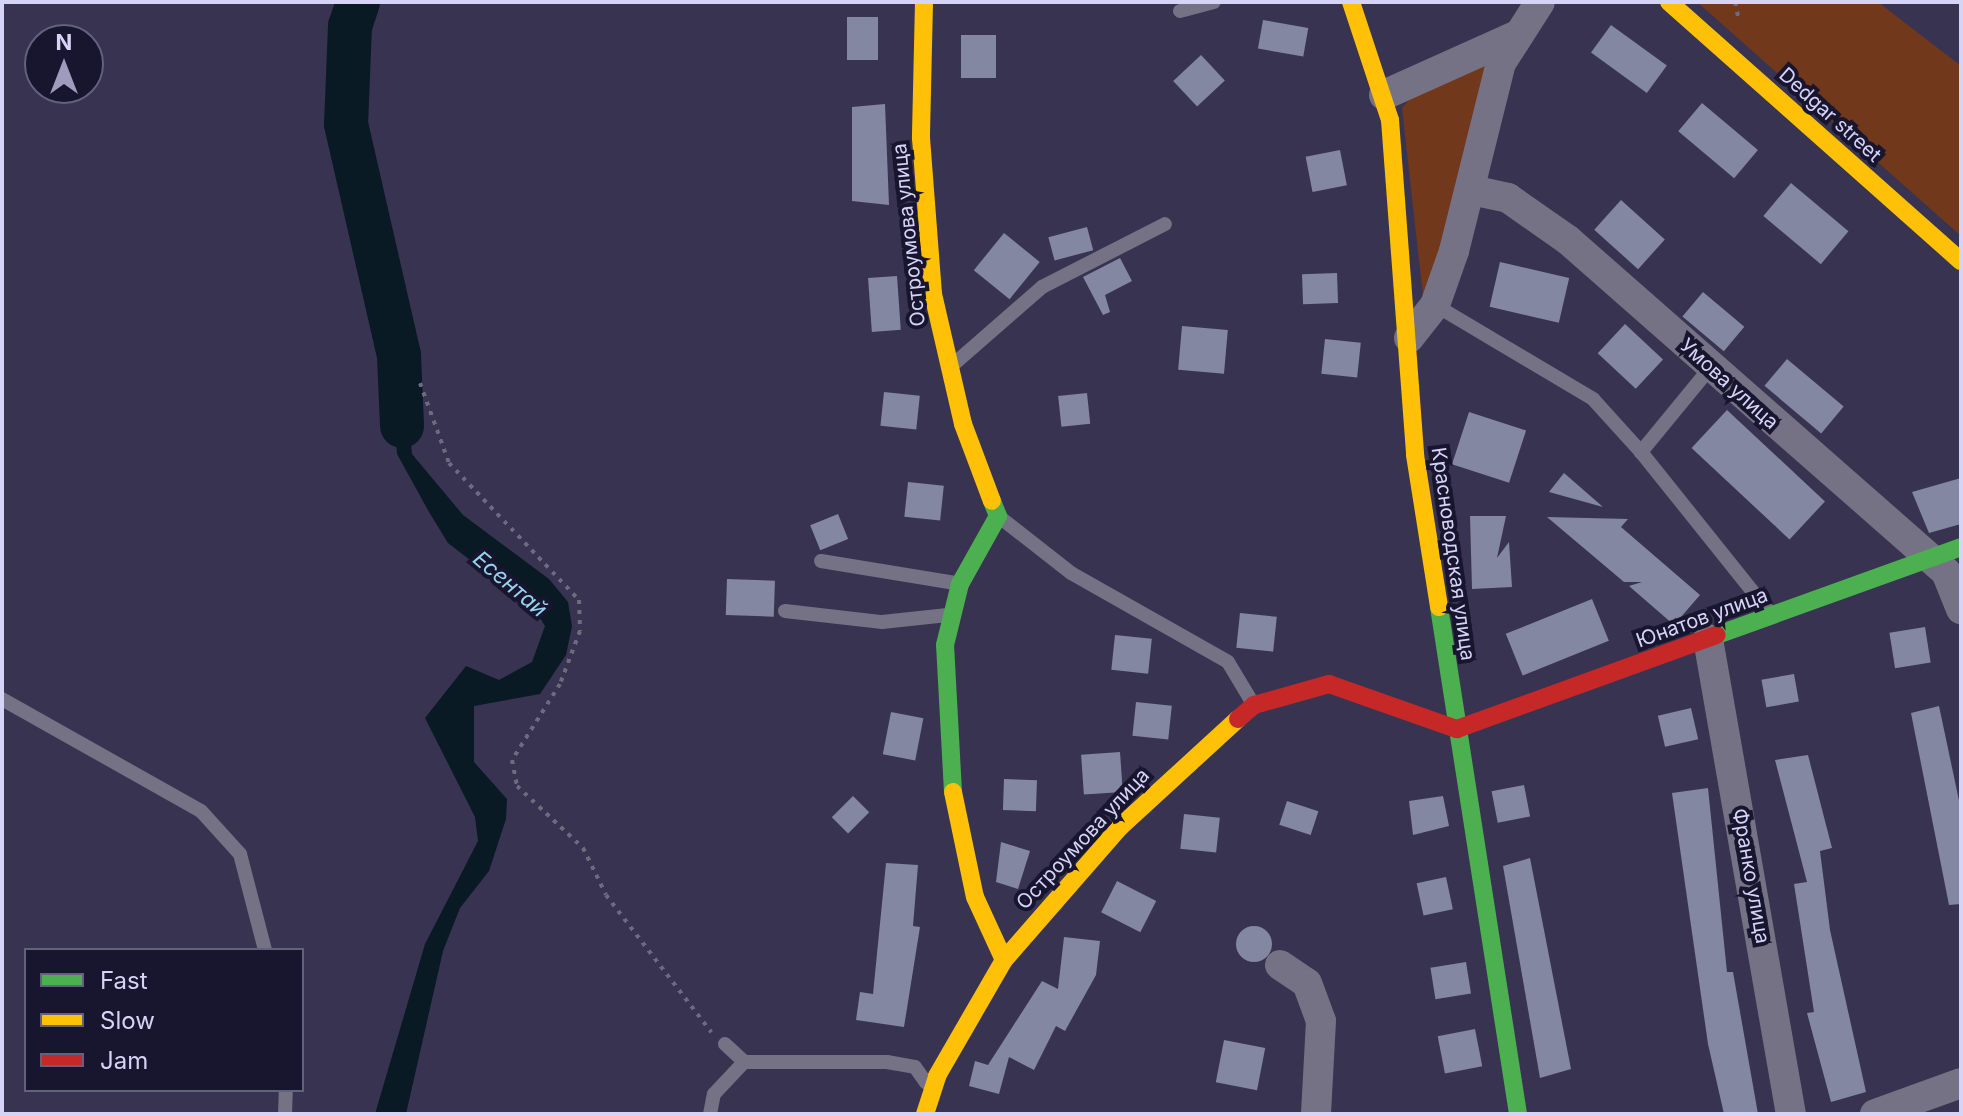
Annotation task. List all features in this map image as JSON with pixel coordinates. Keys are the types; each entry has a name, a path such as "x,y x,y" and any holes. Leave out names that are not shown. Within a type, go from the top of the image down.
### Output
{"street":[{"name":"Остроумова улица","path":"924,2 921,138 933,294 948,369 998,516"},
{"name":"Красноводская улица","path":"1351,2 1384,95 1409,338 1415,455 1518,1114"},
{"path":"1409,338 1435,305 1515,36 1540,2"},
{"name":"Dedgar street","path":"1669,2 1961,261"},
{"path":"1384,95 1515,36"},
{"name":"Умова улица","path":"1471,190 1508,198 1568,240 1932,560 1957,589 1961,609"},
{"path":"998,516 960,584 945,645 954,808 975,897 1004,960"},
{"name":"Юнатов улица","path":"1457,729 1961,547"},
{"name":"Франко улица","path":"1708,639 1791,1114"},
{"name":"Остроумова улица","path":"928,1114 931,1090 1004,960 1120,827 1254,705 1329,684 1457,729"},
{"path":"1280,965 1307,983 1321,1021 1316,1114"},
{"path":"1875,1114 1961,1083"}],"lane":[{"path":"1180,11 1214,2"},
{"path":"948,369 1042,287 1165,224"},
{"path":"1435,305 1593,399 1641,452 1772,617"},
{"path":"1641,452 1710,368"},
{"path":"998,516 1071,573 1228,662 1254,705"},
{"path":"821,561 960,584"},
{"path":"785,611 882,622 952,614"},
{"path":"2,699 201,811 240,854 264,948"},
{"path":"725,1044 744,1062 887,1062 915,1067 931,1090"},
{"path":"710,1114 714,1094 744,1062"},
{"path":"285,1114 286,1092"}],"path":[{"path":"420,383 449,463 579,600 580,631 560,684 512,760 517,786 583,848 606,895 695,1018 725,1044"}],"shaded area":[{"path":"1697,2 1878,2 1961,66 1961,236"},
{"path":"1490,52 1457,222 1423,296 1402,108 1415,93"}],"water":[{"path":"391,365 404,369 412,454 463,515 549,579 568,602 572,626 566,655 540,694 474,706 474,762 507,799 506,819 489,871 460,908 443,951 406,1114 375,1114 425,944 478,841 475,817 425,718 466,666 499,680 532,662 545,626 535,610 448,543 429,512 397,454"}],"building":[{"path":"847,17 878,17 878,60 847,60"},
{"path":"1263,20 1308,28 1303,57 1258,49"},
{"path":"1611,25 1667,66 1647,93 1591,53"},
{"path":"961,35 996,35 996,78 961,78"},
{"path":"1201,55 1225,81 1197,107 1173,81"},
{"path":"1702,103 1758,150 1734,178 1678,131"},
{"path":"885,104 889,205 852,201 852,107"},
{"path":"1340,150 1347,185 1313,192 1306,157"},
{"path":"1791,183 1848,231 1821,264 1763,216"},
{"path":"1621,200 1665,239 1638,269 1594,230"},
{"path":"1087,227 1093,250 1055,261 1048,237"},
{"path":"1004,233 1040,262 1010,299 974,270"},
{"path":"1120,258 1132,281 1105,295 1110,312 1103,315 1083,277"},
{"path":"1500,262 1569,278 1559,323 1490,307"},
{"path":"1337,273 1338,303 1303,304 1302,274"},
{"path":"897,276 901,330 872,332 868,278"},
{"path":"1703,292 1744,327 1724,351 1682,317"},
{"path":"1625,324 1663,359 1636,389 1598,353"},
{"path":"1182,326 1228,330 1224,374 1178,370"},
{"path":"1325,339 1361,343 1357,378 1321,374"},
{"path":"1787,359 1844,407 1821,433 1765,386"},
{"path":"884,392 920,396 916,430 880,426"},
{"path":"1087,393 1090,424 1061,427 1058,396"},
{"path":"1727,410 1825,501 1790,539 1692,448"},
{"path":"1469,412 1526,431 1509,483 1452,464"},
{"path":"1564,473 1603,507 1549,492"},
{"path":"1961,478 1961,524 1929,533 1912,492"},
{"path":"908,482 944,486 940,521 904,517"},
{"path":"838,514 848,539 820,550 810,525"},
{"path":"1470,516 1506,516 1497,558 1509,542 1512,587 1472,589"},
{"path":"1547,517 1628,519 1621,527 1700,595 1674,625 1629,586 1642,582 1624,582"},
{"path":"727,579 775,581 774,617 726,615"},
{"path":"1592,599 1609,641 1523,676 1506,634"},
{"path":"1240,613 1277,617 1273,652 1236,648"},
{"path":"1925,627 1931,663 1895,668 1889,633"},
{"path":"1115,635 1152,639 1148,674 1111,670"},
{"path":"1794,674 1799,702 1766,707 1762,680"},
{"path":"1136,702 1172,706 1168,740 1132,736"},
{"path":"1939,706 1961,810 1961,904 1949,905 1911,713"},
{"path":"1691,708 1698,739 1665,747 1658,716"},
{"path":"891,712 923,718 915,761 883,754"},
{"path":"1120,752 1123,792 1084,795 1081,755"},
{"path":"1808,755 1832,848 1820,851 1830,930 1866,1092 1831,1102 1807,1013 1814,1012 1794,884 1807,882 1775,760"},
{"path":"1004,779 1037,780 1036,811 1003,810"},
{"path":"1524,785 1530,816 1498,823 1492,791"},
{"path":"1708,788 1727,972 1733,972 1758,1114 1724,1114 1708,1044 1672,793"},
{"path":"853,796 869,812 848,833 832,817"},
{"path":"1443,796 1449,826 1413,835 1409,801"},
{"path":"1287,801 1318,811 1311,835 1279,825"},
{"path":"1184,814 1220,818 1216,853 1180,849"},
{"path":"1001,842 1030,851 1018,889 996,882"},
{"path":"1530,858 1571,1069 1540,1078 1503,866"},
{"path":"886,863 918,865 913,926 920,927 904,1027 856,1020 860,992 873,994"},
{"path":"1446,877 1453,909 1424,916 1417,883"},
{"path":"1117,881 1156,901 1140,932 1101,912"},
{"path":"1254,926 1267,931 1272,944 1267,957 1254,962 1241,957 1236,944 1241,931"},
{"path":"1064,937 1100,941 1096,975 1065,1031 1056,1026 1034,1070 1009,1057 999,1094 969,1086 975,1061 988,1065 1042,981 1058,989"},
{"path":"1466,962 1471,994 1435,999 1430,968"},
{"path":"1475,1029 1482,1066 1445,1074 1438,1036"},
{"path":"1224,1040 1265,1048 1257,1090 1216,1082"}],"waterway":[{"name":"Есентай","path":"358,2 350,26 346,124 399,356 402,426"}],"traffic: fast":[{"path":"953,792 945,645 960,584 998,516 992,501"},
{"path":"1717,635 1961,547"},
{"path":"1439,607 1518,1114"}],"traffic: slow":[{"path":"924,2 921,138 933,294 963,424 992,501"},
{"path":"1351,2 1390,120 1415,455 1439,607"},
{"path":"1669,2 1961,261"},
{"path":"925,1114 937,1076 1004,960 1120,827 1238,719"},
{"path":"953,792 975,897 1004,960"}],"traffic: jam":[{"path":"1238,719 1254,705 1329,684 1457,729 1717,635"}]}
